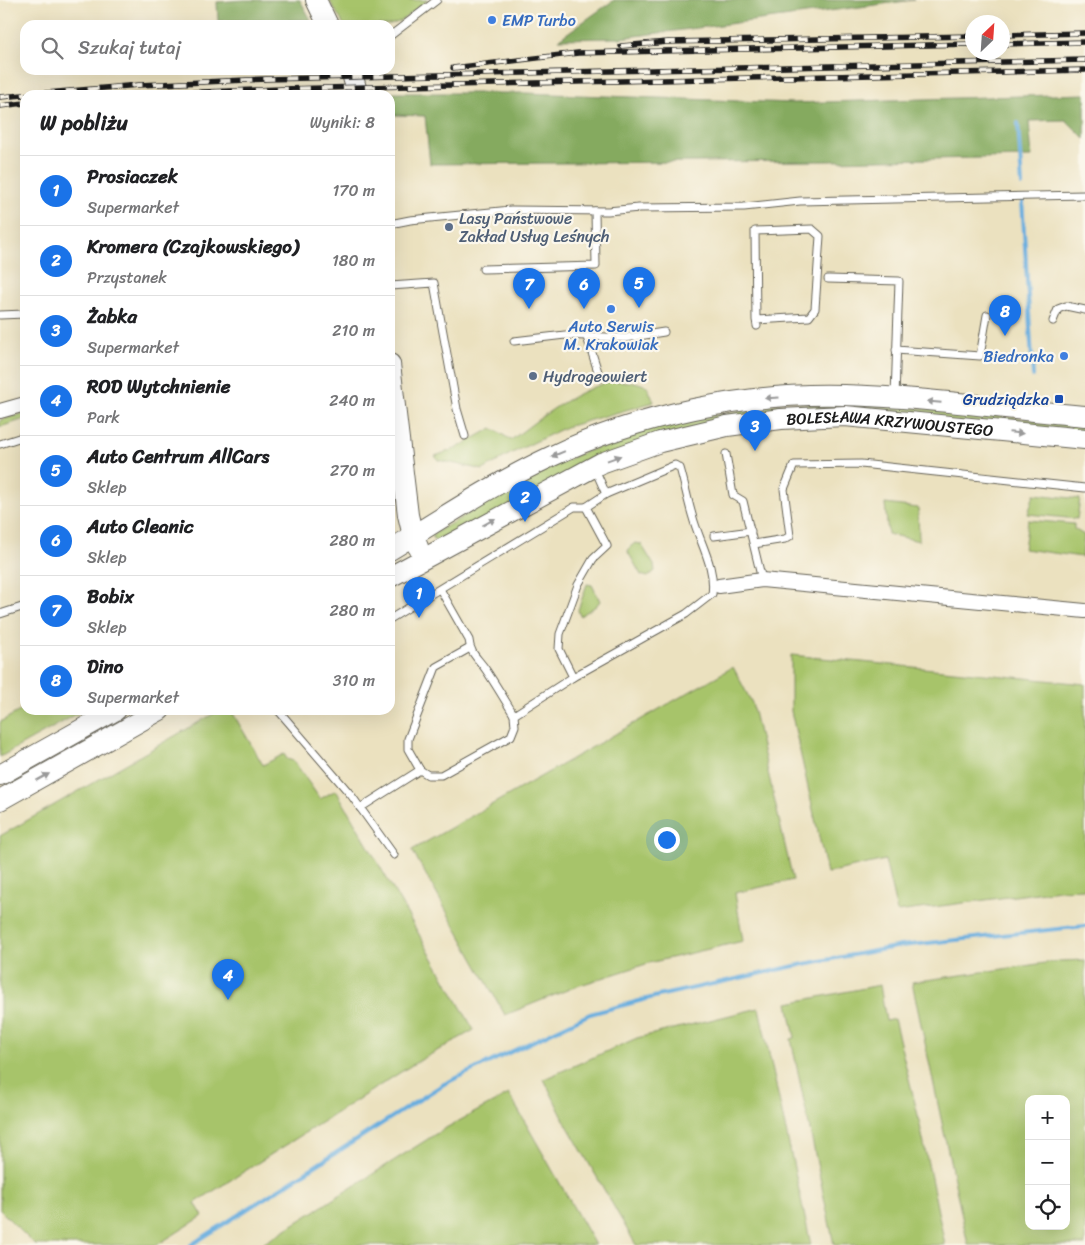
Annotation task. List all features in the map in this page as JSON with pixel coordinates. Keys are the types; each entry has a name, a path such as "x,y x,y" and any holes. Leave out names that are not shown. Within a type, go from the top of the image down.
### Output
{"main road":[{"path":"316,0 326,20"},
{"path":"352,75 357,90"},
{"name":"BOLESŁAWA KRZYWOUSTEGO","path":"395,547 550,457 586,442 664,416 717,404 752,399 843,395 1085,416"},
{"path":"395,406 408,515 413,536 424,558"},
{"name":"BOLESŁAWA KRZYWOUSTEGO","path":"395,574 594,467 660,442 727,426 781,419 845,416 1085,439"},
{"path":"0,775 107,715"},
{"path":"0,800 151,715"}],"street":[{"path":"0,411 20,405"},
{"path":"716,586 762,580 1085,611"}],"lane":[{"path":"395,32 437,0"},
{"path":"395,223 511,210 595,211 638,208 744,207 800,201 1085,195"},
{"path":"484,269 596,266 595,211"},
{"path":"812,229 817,232 820,236 815,309 813,314 756,323 755,231 812,229"},
{"path":"828,279 899,281 895,399"},
{"path":"395,286 434,283 457,409 466,436"},
{"path":"1054,321 1058,309 1066,306 1085,310"},
{"path":"0,315 20,314"},
{"path":"896,350 980,356 987,315"},
{"path":"514,341 586,334 626,338 664,332"},
{"path":"586,334 600,378"},
{"path":"0,444 20,438"},
{"path":"726,454 733,495 743,501 762,580"},
{"path":"754,544 785,539 790,536 784,489 794,465 861,464 1085,488"},
{"path":"395,616 574,506 586,507 606,494 674,465 680,468 693,520 716,586 712,594 686,614 573,677 514,715"},
{"path":"594,467 606,494"},
{"path":"573,677 559,649 560,634 578,585 593,559 607,546 586,507"},
{"path":"714,536 751,531"},
{"path":"440,589 469,640 470,648 486,669 514,715 515,726 511,736 441,775 428,775 420,770 408,749 408,739 436,667 470,648"},
{"path":"0,614 20,608"},
{"path":"282,715 360,808 394,855"},
{"path":"360,808 420,770"}],"green space":[{"path":"300,0 311,20 218,20 217,2"},
{"path":"329,0 428,0 401,21 395,23 395,20 341,20"},
{"path":"614,0 914,0 620,38 559,39"},
{"path":"395,93 525,93 793,103 1085,94 1085,139 1066,120 1029,121 1032,157 828,161 430,164 425,116 395,115"},
{"path":"613,381 635,382 647,386 654,402 566,427 510,454 483,470 438,460 435,456 455,449 492,428 511,440 559,405 598,385"},
{"path":"778,404 889,405 1085,425 1085,432 732,418 438,543 433,538 433,534 533,476 577,455 656,426"},
{"path":"20,414 20,421 0,427 0,420"},
{"path":"1034,494 1080,499 1077,519 1028,514"},
{"path":"885,504 918,508 919,541 888,534"},
{"path":"1028,520 1074,524 1074,529 1084,535 1082,557 1024,549"},
{"path":"635,543 641,544 654,565 655,571 648,577 641,575 628,552 629,548"},
{"path":"587,584 592,585 600,601 596,606 580,616 578,610"},
{"path":"791,655 1085,684 1085,889 1059,890 897,912 885,860 827,873 791,711"},
{"path":"733,667 752,703 793,880 735,893 743,941 649,963 577,986 505,1015 412,850"},
{"path":"20,711 20,715 75,715 0,757 0,722"},
{"path":"211,715 234,715 263,765 284,754 287,759 294,761 320,799 336,790 474,1030 412,1065 195,1203 203,1216 157,1245 35,1245 0,1210 0,836"},
{"path":"1085,960 1085,1245 968,1245 912,982 1059,961"},
{"path":"880,985 886,1021 894,1019 917,1111 945,1245 834,1245 791,1039 795,1038 788,1003"},
{"path":"759,1008 811,1245 636,1245 564,1120 544,1079 637,1038"},
{"path":"509,1094 595,1245 261,1245 442,1130"}],"waterway":[{"path":"1018,123 1022,185"},
{"path":"1022,199 1033,376"},
{"path":"191,1245 444,1084 590,1014 658,996 804,964 901,946 1085,926"}],"railway":[{"path":"1010,35 1085,33"},
{"path":"621,46 668,42 965,36"},
{"path":"1010,44 1085,42"},
{"path":"453,68 578,53 965,44"},
{"path":"81,90 139,85 266,79 1085,60"},
{"path":"255,90 1085,70"},
{"path":"0,97 20,95"},
{"path":"0,106 20,104"}],"place":[{"name":"EMP Turbo","path":"492,20"},
{"name":"Lasy Państwowe Zakład Usług Leśnych","path":"449,227"},
{"name":"Auto Centrum AllCars","path":"639,308"},
{"name":"Bobix","path":"529,309"},
{"name":"Auto Cleanic","path":"584,309"},
{"name":"Auto Serwis M. Krakowiak","path":"611,309"},
{"name":"Dino","path":"1005,336"},
{"name":"Biedronka","path":"1064,356"},
{"name":"Hydrogeowiert","path":"533,376"},
{"name":"Grudziądzka","path":"1059,399"},
{"name":"Żabka","path":"755,451"},
{"name":"Kromera (Czajkowskiego)","path":"525,522"},
{"name":"Prosiaczek","path":"419,618"},
{"name":"ROD Wytchnienie","path":"228,1000"}]}
